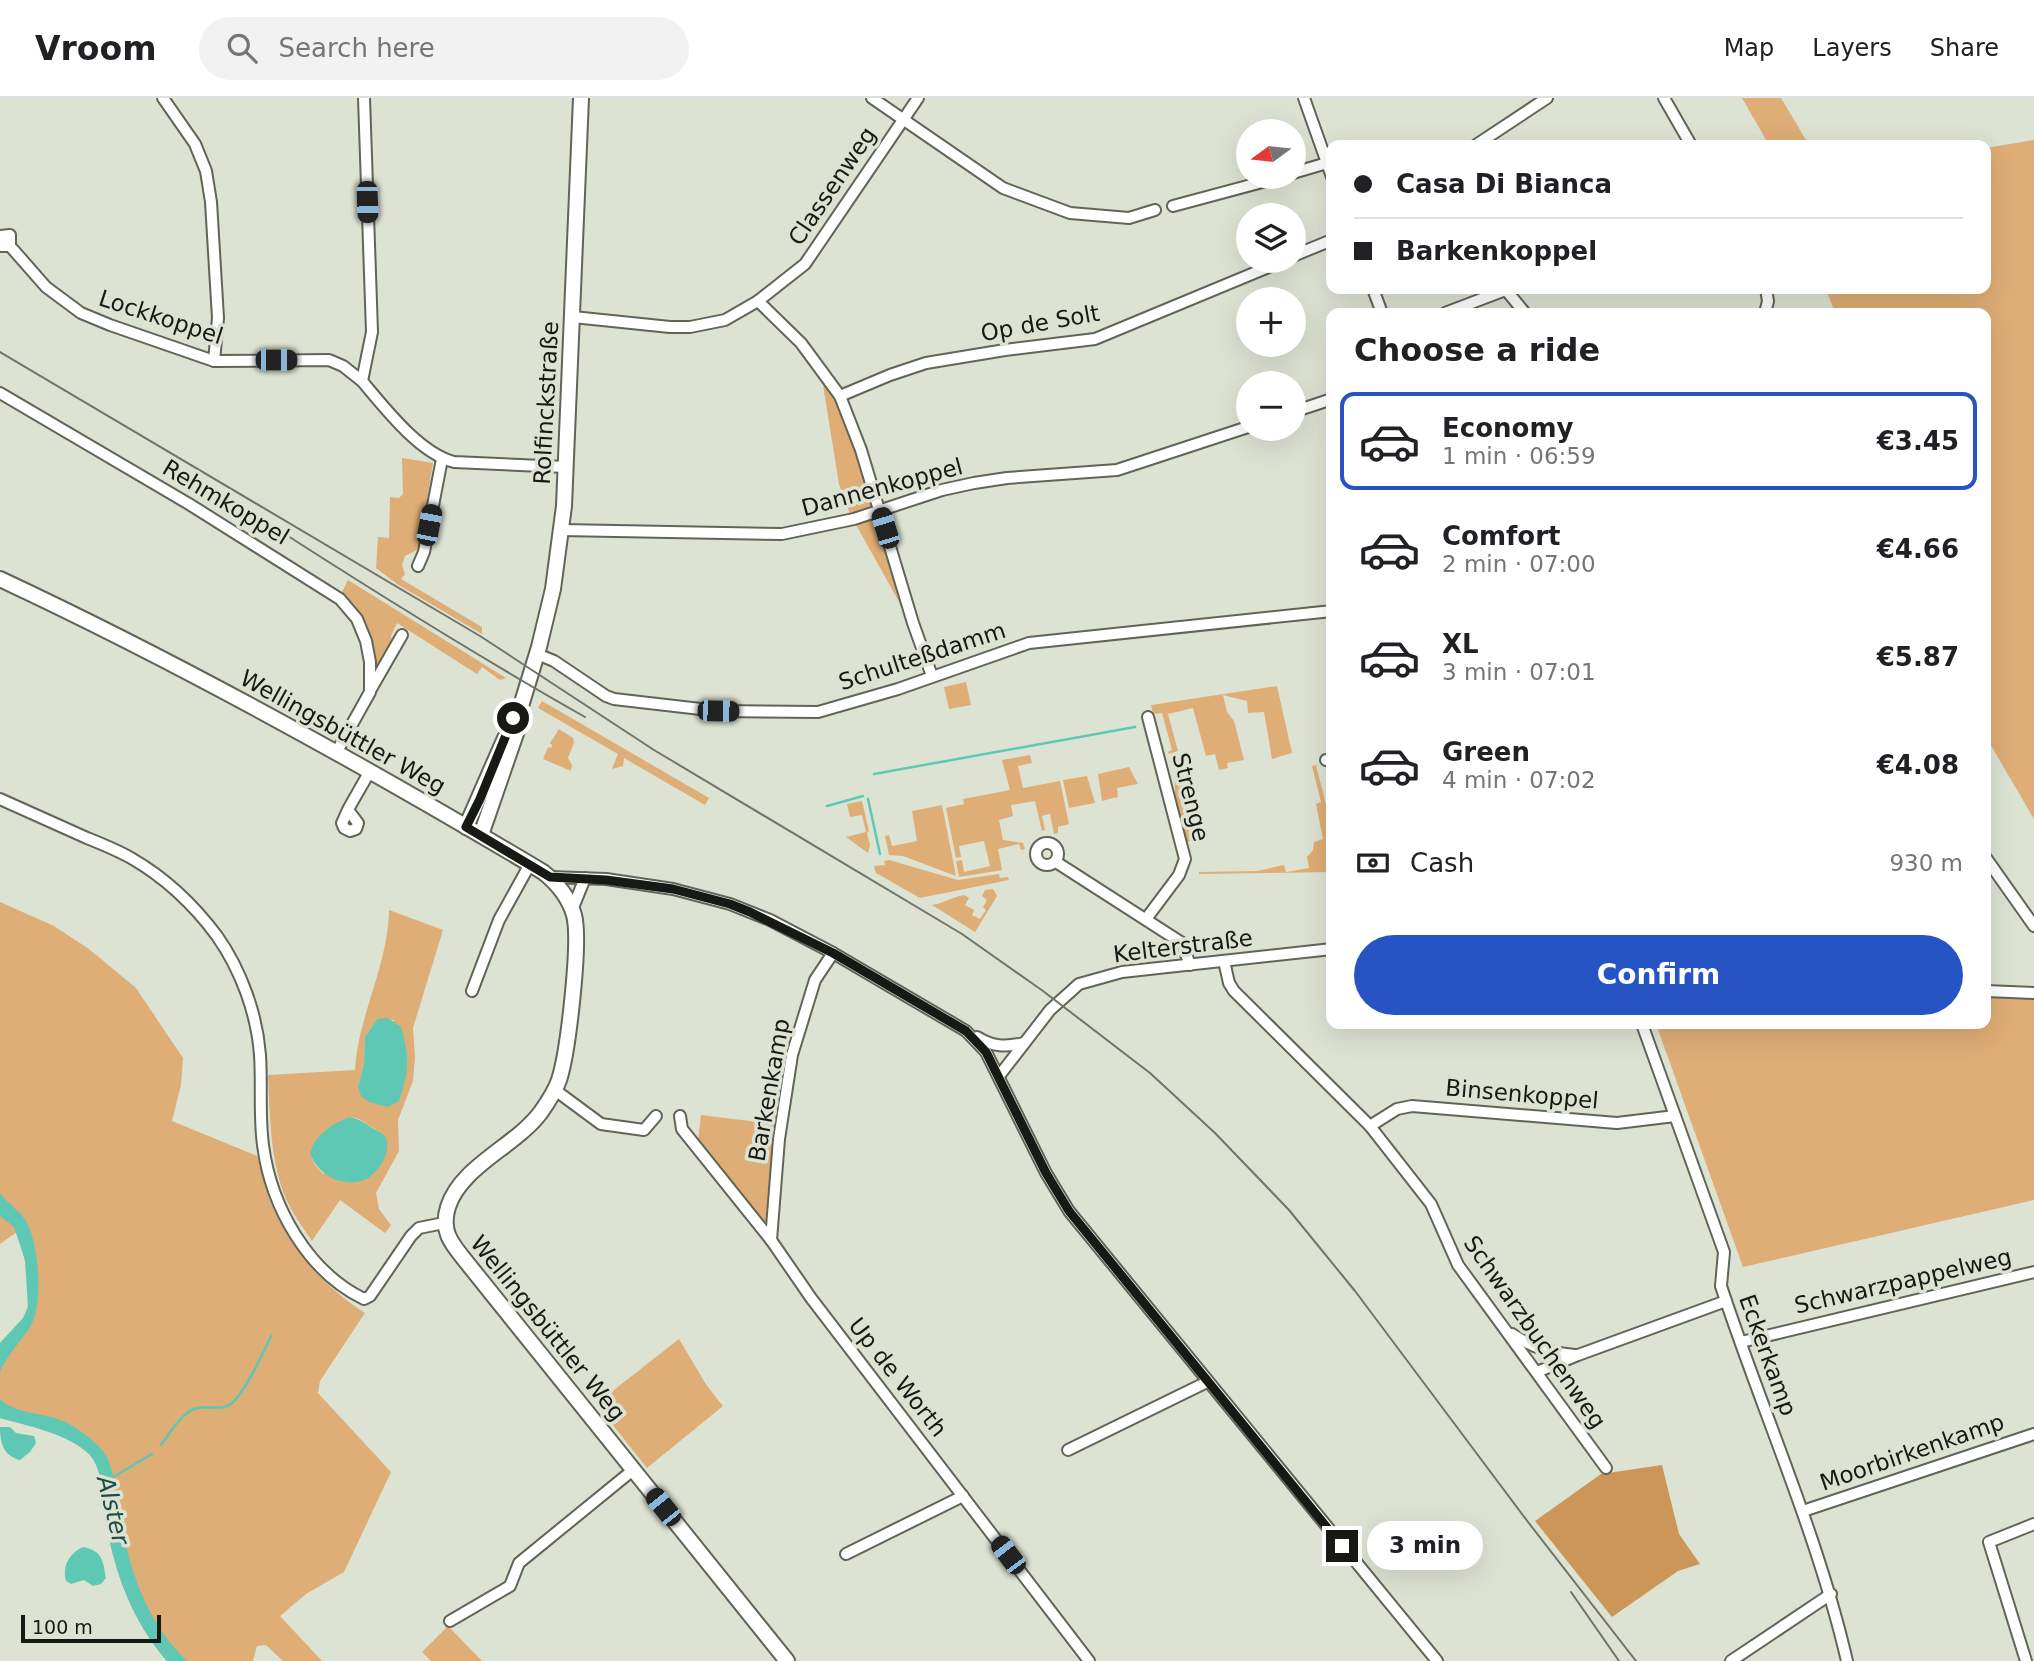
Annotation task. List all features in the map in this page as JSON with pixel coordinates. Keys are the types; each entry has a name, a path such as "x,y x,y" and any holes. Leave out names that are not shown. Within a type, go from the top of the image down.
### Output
{"main road":[{"name":"Rolfinckstraße","path":"481,835 520,722 521,706 553,589 566,467 581,98"},
{"name":"Wellingsbüttler Weg","path":"0,579 100,628 370,771 530,864 550,877 562,892 572,910 575,946 563,1063 555,1090 539,1115 458,1188 444,1223 450,1242 787,1661"},
{"name":"Rolfinckstraße","path":"466,827 513,718 521,706"}],"street":[{"path":"163,98 195,144 206,171 211,202 218,318 214,361"},
{"path":"362,381 372,332 363,98"},
{"path":"872,98 1003,188 1070,213 1129,218 1155,210"},
{"name":"Classenweg","path":"573,317 690,327 725,320 758,301 804,264 918,98"},
{"path":"1304,98 1326,160"},
{"path":"1484,140 1547,98"},
{"path":"1664,98 1688,140"},
{"path":"1306,169 1326,163"},
{"path":"1173,206 1236,189"},
{"path":"1306,251 1326,242"},
{"name":"Lockkoppel","path":"10,246 46,288 81,313 151,340 214,361 329,360 343,366 362,381 407,431 442,459"},
{"name":"Op de Solt","path":"839,396 926,363 1095,339 1254,273"},
{"path":"1458,308 1494,294"},
{"path":"758,301 801,343 839,396 861,450 913,623 932,676"},
{"name":"Rehmkoppel","path":"0,393 189,503 340,599 357,618 366,641 370,662 370,692"},
{"path":"1306,408 1326,401"},
{"name":"Dannenkoppel","path":"561,530 782,534 820,528 942,490 974,483 1117,470 1236,431"},
{"path":"418,566 424,552 442,459 454,462 566,467"},
{"name":"Schulteßdamm","path":"537,654 554,661 606,696 718,711 818,712 898,689 1029,643 1326,612"},
{"path":"336,753 402,635"},
{"name":"Strenge","path":"1146,919 1179,874 1185,859 1148,718"},
{"path":"348,810 370,771"},
{"path":"0,799 130,857 162,879 192,906 219,939 244,988 254,1021 259,1052 261,1132 268,1167 278,1198 295,1234 327,1275 345,1290 364,1299 370,1296 419,1228 444,1223"},
{"path":"1056,862 1182,943 1190,965"},
{"path":"472,991 499,920 530,864"},
{"path":"1991,865 2034,926"},
{"path":"550,877 585,878 673,889 730,904 770,920 833,953 989,1045 1007,1047 1024,1043"},
{"path":"572,910 585,878"},
{"name":"Kelterstraße","path":"999,1076 1050,1010 1079,984 1122,972 1326,950"},
{"name":"Barkenkamp","path":"771,1240 779,1139 792,1055 815,980 833,953"},
{"name":"Schwarzbuchenweg","path":"1224,961 1229,983 1234,990 1370,1126 1432,1204 1458,1265 1606,1468"},
{"path":"1991,991 2034,993"},
{"name":"Eckerkamp","path":"1644,1029 1724,1252 1721,1286 1803,1511 1830,1594 1847,1661"},
{"path":"966,1031 986,1052 1046,1173 1069,1211 1206,1382 1437,1661"},
{"path":"555,1090 601,1124 644,1130 656,1116"},
{"name":"Binsenkoppel","path":"1370,1126 1396,1109 1412,1106 1617,1123 1675,1116"},
{"name":"Up de Worth","path":"680,1116 682,1129 771,1240 811,1298 1090,1661"},
{"name":"Schwarzpappelweg","path":"1741,1342 2034,1272"},
{"path":"1536,1372 1726,1301"},
{"path":"1505,1329 1531,1347 1556,1354 1578,1355"},
{"path":"1068,1450 1206,1382"},
{"name":"Moorbirkenkamp","path":"1803,1511 2034,1434"},
{"path":"450,1621 510,1586 519,1563 633,1470"},
{"path":"845,1554 963,1496"},
{"path":"2026,1661 1989,1542 2034,1524"},
{"path":"1731,1661 1830,1594"}],"shaded area":[{"path":"1742,98 1781,98 1806,140 1766,140"},
{"path":"2034,140 2034,819 1991,746 1991,308 1833,308 1828,294 1991,294 1991,147"},
{"path":"822,379 850,432 870,490 902,607 850,514 839,484"},
{"path":"402,458 433,463 419,549 405,556 402,565 405,574 401,579 482,627 482,634 397,584 376,568 378,537 389,538 390,497 399,498 403,494"},
{"path":"348,580 506,678 500,680 482,667 477,674 397,623 391,636 393,646 375,677 371,650 341,594"},
{"path":"966,682 971,705 949,709 944,687"},
{"path":"1277,686 1292,753 1272,759 1264,712 1248,713 1247,701 1223,695 1227,712 1234,721 1244,760 1227,763 1228,768 1219,770 1215,754 1206,756 1193,708 1168,714 1178,751 1169,754 1172,750 1162,713 1153,714 1151,705"},
{"path":"542,701 709,798 705,805 624,758 623,766 612,769 618,754 538,708"},
{"path":"559,729 573,738 574,743 568,758 572,765 571,771 543,759"},
{"path":"1030,755 1032,763 1018,766 1023,788 1060,781 1069,824 1058,827 1058,833 1054,834 1050,814 1042,816 1045,830 1042,831 1035,801 1011,805 1013,816 999,820 1003,840 1023,843 1025,849 1021,850 1019,844 998,849 1002,870 959,877 956,861 962,860 964,872 990,866 984,841 959,846 961,857 956,858 946,808 964,804 963,799 1010,790 1002,760"},
{"path":"1316,765 1326,804 1326,872 1199,874 1257,871 1284,865 1286,872 1309,868 1307,857 1313,850 1314,842 1323,839 1316,804 1321,802 1312,766"},
{"path":"1129,767 1138,784 1117,788 1118,797 1102,801 1098,774"},
{"path":"1183,774 1198,831 1189,833 1191,841 1187,842 1175,798 1175,776"},
{"path":"1087,776 1095,803 1069,808 1063,780"},
{"path":"862,801 869,831 868,853 846,837 866,832 862,815 850,817 847,804"},
{"path":"942,805 956,876 903,856 889,855 885,836 889,835 892,846 917,841 912,811"},
{"path":"889,860 958,880 999,874 1000,878 1008,877 1009,880 920,898 876,873 874,866 885,865 884,861"},
{"path":"993,889 997,896 975,932 932,905 964,895 969,898 965,905 974,910 972,915 980,919 986,910 983,907 987,900 982,896 985,890"},
{"path":"0,902 54,926 89,949 136,988 183,1058 181,1085 172,1121 257,1156 271,1203 298,1251 322,1279 365,1313 320,1381 318,1393 391,1472 344,1572 306,1594 280,1616 322,1661 283,1661 266,1645 257,1646 253,1661 167,1661 140,1622 120,1578 111,1547 102,1484 95,1462 89,1454 70,1441 47,1431 0,1418 0,1343 23,1319 29,1300 29,1288 17,1232 0,1244"},
{"path":"389,910 443,930 413,1028 413,1081 398,1120 399,1151 376,1193 379,1209 391,1225 385,1233 340,1200 312,1241 286,1199 277,1169 268,1075 355,1070 361,1030 379,971","holes":["377,1019 394,1020 358,1087 364,1063 365,1037","350,1117 359,1119 384,1135 323,1174 313,1161 312,1150 325,1133"]},
{"path":"1991,995 2034,1000 2034,1200 1743,1267 1658,1029 1991,1029"},
{"path":"701,1115 774,1124 769,1221 761,1222 698,1142"},
{"path":"679,1339 707,1386 723,1406 647,1468 596,1404"},
{"path":"1662,1465 1679,1534 1700,1564 1678,1571 1612,1617 1535,1521 1601,1474"},
{"path":"448,1626 482,1661 431,1661 422,1652"}],"water":[{"path":"388,1018 401,1027 407,1064 399,1101 388,1107 369,1102 361,1096 358,1087 364,1063 365,1037 377,1019"},
{"path":"350,1117 382,1133 387,1141 386,1154 379,1167 369,1177 356,1182 340,1181 325,1174 310,1154 312,1147 325,1131"},
{"path":"0,1193 23,1217 30,1231 37,1258 38,1290 30,1327 0,1372 0,1343 23,1318 28,1307 25,1260 14,1227 0,1216"},
{"name":"Alster","path":"0,1399 14,1408 70,1425 103,1451 112,1472 123,1534 141,1593 160,1629 187,1661 167,1661 147,1635 132,1607 111,1547 104,1498 95,1462 80,1447 59,1435 0,1418"},
{"path":"0,1427 10,1427 16,1433 34,1436 36,1443 20,1460 14,1458 4,1448"},
{"path":"83,1547 95,1551 101,1558 106,1578 101,1584 93,1586 84,1580 71,1584 66,1581 68,1560"}],"waterway":[{"path":"874,774 1135,727"},
{"path":"827,806 863,796"},
{"path":"868,799 880,854"},
{"path":"2021,998 2034,999"},
{"path":"161,1445 184,1415 194,1409 224,1407 232,1403 248,1381 271,1336"},
{"name":"Alster","path":"110,1479 152,1454"}],"tram line":[{"path":"0,352 480,636 654,750 962,934 1043,991 1150,1073 1215,1133 1289,1210 1355,1291 1636,1661"},
{"path":"257,516 420,619 585,717"},
{"path":"1571,1592 1619,1661"}],"route":[{"path":"513,718 466,827 550,877 606,880 673,889 730,904 770,920 833,953 966,1031 986,1052 1046,1173 1069,1211 1342,1546"}]}
